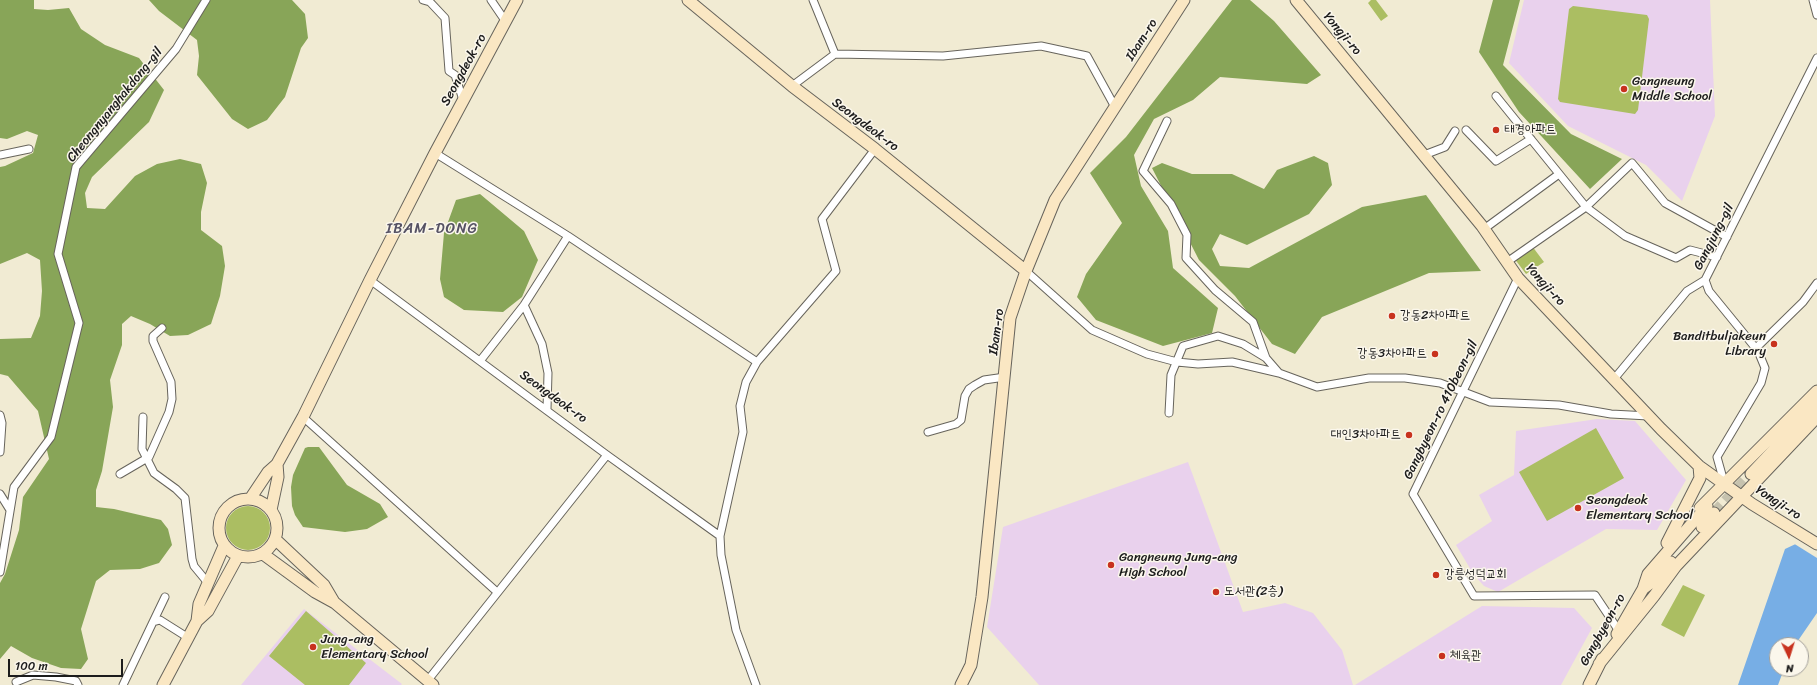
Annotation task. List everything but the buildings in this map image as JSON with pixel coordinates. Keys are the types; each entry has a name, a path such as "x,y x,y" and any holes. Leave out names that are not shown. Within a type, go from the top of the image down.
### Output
{"street":[{"name":"Cheongnyanghakdong-gil","path":"0,572 14,487 51,437 79,323 58,254 76,167 176,49 206,0"},
{"path":"491,0 506,22"},
{"name":"Seongdeok-ro","path":"277,464 303,417 370,280 435,153 517,0"},
{"name":"Seongdeok-ro","path":"688,0 792,86 875,149 1026,271"},
{"path":"812,0 835,54"},
{"name":"Ibam-ro","path":"961,685 971,665 982,597 1010,318 1026,271 1055,200 1184,0"},
{"name":"Yongji-ro","path":"1296,0 1484,229 1518,278 1649,416 1699,466 1724,482 1752,504 1817,544"},
{"path":"1812,0 1817,15"},
{"path":"429,1 445,18 449,71 455,74 463,100"},
{"path":"792,86 835,54 943,56 1041,46 1088,56 1115,107"},
{"name":"Gangjung-gil","path":"1724,482 1717,457 1761,382 1765,368 1756,348 1710,291 1705,280 1817,58"},
{"path":"1496,96 1586,207 1625,236 1676,258 1690,250 1717,257"},
{"path":"1167,121 1143,171 1171,204 1187,235 1186,258 1215,290 1252,322 1266,358"},
{"path":"1466,130 1496,162 1531,139"},
{"path":"1424,155 1445,147 1455,131"},
{"path":"0,155 29,149"},
{"path":"756,685 736,630 721,555 720,536 743,432 740,406 746,382 757,362 836,271 822,219 875,149"},
{"path":"435,153 568,236 757,362"},
{"path":"1506,262 1586,207 1632,164 1665,203 1727,237"},
{"path":"1484,229 1559,174"},
{"path":"480,361 524,305 568,236"},
{"path":"1026,271 1092,330 1147,354 1177,362 1198,364 1232,362 1279,373 1317,387 1369,378 1405,378 1440,383 1490,402 1559,405 1611,414 1649,416"},
{"name":"Gangbyeon-ro 410beon-gil","path":"1518,278 1413,494 1474,596 1595,595 1619,631"},
{"name":"Seongdeok-ro","path":"370,280 720,536"},
{"path":"1614,379 1687,291 1705,280"},
{"path":"1756,348 1803,302 1817,283"},
{"path":"524,305 542,344 548,373 547,409"},
{"path":"120,474 147,459 163,427 172,399 171,382 153,341 153,336 162,328"},
{"path":"1169,413 1171,375 1184,346 1218,336 1243,344 1266,358 1279,373"},
{"path":"928,432 949,426 961,420 965,396 969,389 975,384 984,380 1005,376"},
{"path":"1619,631 1619,615 1638,583 1667,543 1724,482 1817,392"},
{"path":"1747,472 1810,401 1817,399"},
{"path":"0,415 2,423 0,452"},
{"path":"142,416 141,444 154,474 176,489 185,498 192,559 194,566 208,584"},
{"path":"303,417 497,592"},
{"path":"1599,664 1654,596 1676,566 1817,417"},
{"path":"263,554 315,592 335,603 430,683 497,592 607,454"},
{"path":"250,499 268,472 277,464"},
{"path":"271,510 278,477 277,464"},
{"path":"1667,543 1700,478 1699,466"},
{"path":"0,494 10,510"},
{"path":"250,499 262,502 271,510 276,519 277,530 275,540 270,548 263,554 250,558 238,556 230,552 224,546 219,536 218,524 222,514 229,505 239,500 250,499"},
{"name":"Gangbyeon-ro","path":"1589,685 1599,664 1643,589 1648,574 1710,509"},
{"path":"275,540 324,585 335,603"},
{"path":"197,621 198,604 224,546"},
{"path":"163,685 187,638 197,621 208,611 238,556"},
{"path":"123,685 165,597"},
{"path":"153,622 160,620 187,638"},
{"path":"16,682 33,675 76,681 78,685"}],"shaded area":[{"name":"Gangneung Middle School","path":"1524,0 1710,0 1715,116 1682,201 1646,165 1568,126 1509,63"},
{"name":"Seongdeok Elementary School","path":"1597,419 1635,421 1686,480 1657,530 1606,529 1498,592 1484,586 1474,575 1456,545 1492,521 1479,495 1514,475 1516,431"},
{"name":"Gangneung Jung-ang High School","path":"1188,462 1243,612 1285,603 1313,613 1342,650 1353,685 1039,685 987,627 1003,527"},
{"path":"1482,606 1574,608 1592,628 1561,685 1355,685"},
{"name":"Jung-ang Elementary School","path":"304,609 402,684 241,685"}],"green space":[{"path":"0,0 34,0 34,9 48,10 69,8 81,29 105,45 139,58 164,90 149,122 92,177 85,193 87,208 105,209 135,176 157,164 180,159 201,164 207,183 201,212 201,230 222,246 225,266 220,296 211,324 188,335 170,336 150,324 131,316 122,324 122,345 110,380 113,407 102,471 96,490 96,507 114,509 161,520 168,529 172,545 159,563 140,569 110,570 96,581 81,629 88,659 81,669 61,668 32,658 11,646 0,659 0,583 5,574 19,530 23,497 49,459 38,411 8,376 0,374 0,339 31,338 40,316 42,291 40,260 27,253 0,264 0,167 33,153 38,135 27,131 7,139 0,138"},
{"path":"149,0 292,0 305,14 308,38 301,48 285,97 267,120 248,129 232,119 197,75 199,56 197,40 159,11"},
{"path":"1232,0 1250,0 1274,21 1321,75 1307,84 1220,77 1193,100 1154,119 1134,155 1141,186 1168,231 1173,268 1218,308 1212,333 1163,346 1096,320 1077,297 1086,274 1122,223 1090,173 1126,137"},
{"path":"1371,0 1376,0 1388,16 1381,21 1368,3"},
{"path":"1493,0 1520,0 1503,65 1571,134 1622,159 1590,189 1519,112 1479,52"},
{"path":"1573,6 1647,15 1649,19 1638,110 1635,114 1560,102 1558,99 1569,9"},
{"path":"1314,156 1328,163 1332,185 1309,214 1247,245 1220,234 1212,249 1220,266 1249,268 1362,207 1426,195 1481,271 1429,273 1322,317 1295,354 1272,344 1235,296 1199,260 1152,168 1162,163 1192,174 1232,174 1264,189 1277,170"},
{"path":"480,194 524,231 538,260 522,297 503,312 464,310 444,297 440,279 444,233 456,200"},
{"path":"1532,246 1544,262 1526,274 1514,258"},
{"path":"1596,428 1624,478 1547,521 1519,472"},
{"path":"319,447 347,485 380,504 388,517 367,529 345,532 303,527 295,515 292,506 291,487 293,475 305,448"},
{"path":"248,506 260,510 266,516 270,528 266,540 260,546 248,550 236,546 230,540 226,528 230,516 236,510"},
{"path":"1683,585 1705,595 1684,637 1661,625"},
{"name":"Jung-ang Elementary School","path":"306,611 366,663 349,685 305,685 269,656"}],"water":[{"path":"1817,534 1817,613 1800,637 1769,637 1769,677 1781,677 1778,685 1738,685 1785,549"}],"pier":[{"path":"1817,532 1817,558 1793,543"}],"tunnel":[{"path":"1714,513 1751,474"}],"place":[{"name":"Gangneung Middle School","path":"1624,89"},
{"name":"태경아파트","path":"1496,130"},
{"name":"강동2차아파트","path":"1392,316"},
{"name":"Banditbuljakeun Library","path":"1774,344"},
{"name":"강동3차아파트","path":"1435,354"},
{"name":"대인3차아파트","path":"1409,435"},
{"name":"Seongdeok Elementary School","path":"1578,508"},
{"name":"Gangneung Jung-ang High School","path":"1111,565"},
{"name":"강릉성덕교회","path":"1436,575"},
{"name":"도서관(2층)","path":"1216,592"},
{"name":"Jung-ang Elementary School","path":"313,647"},
{"name":"체육관","path":"1442,656"}],"district":[{"name":"IBAM-DONG","path":"432,229"}]}
